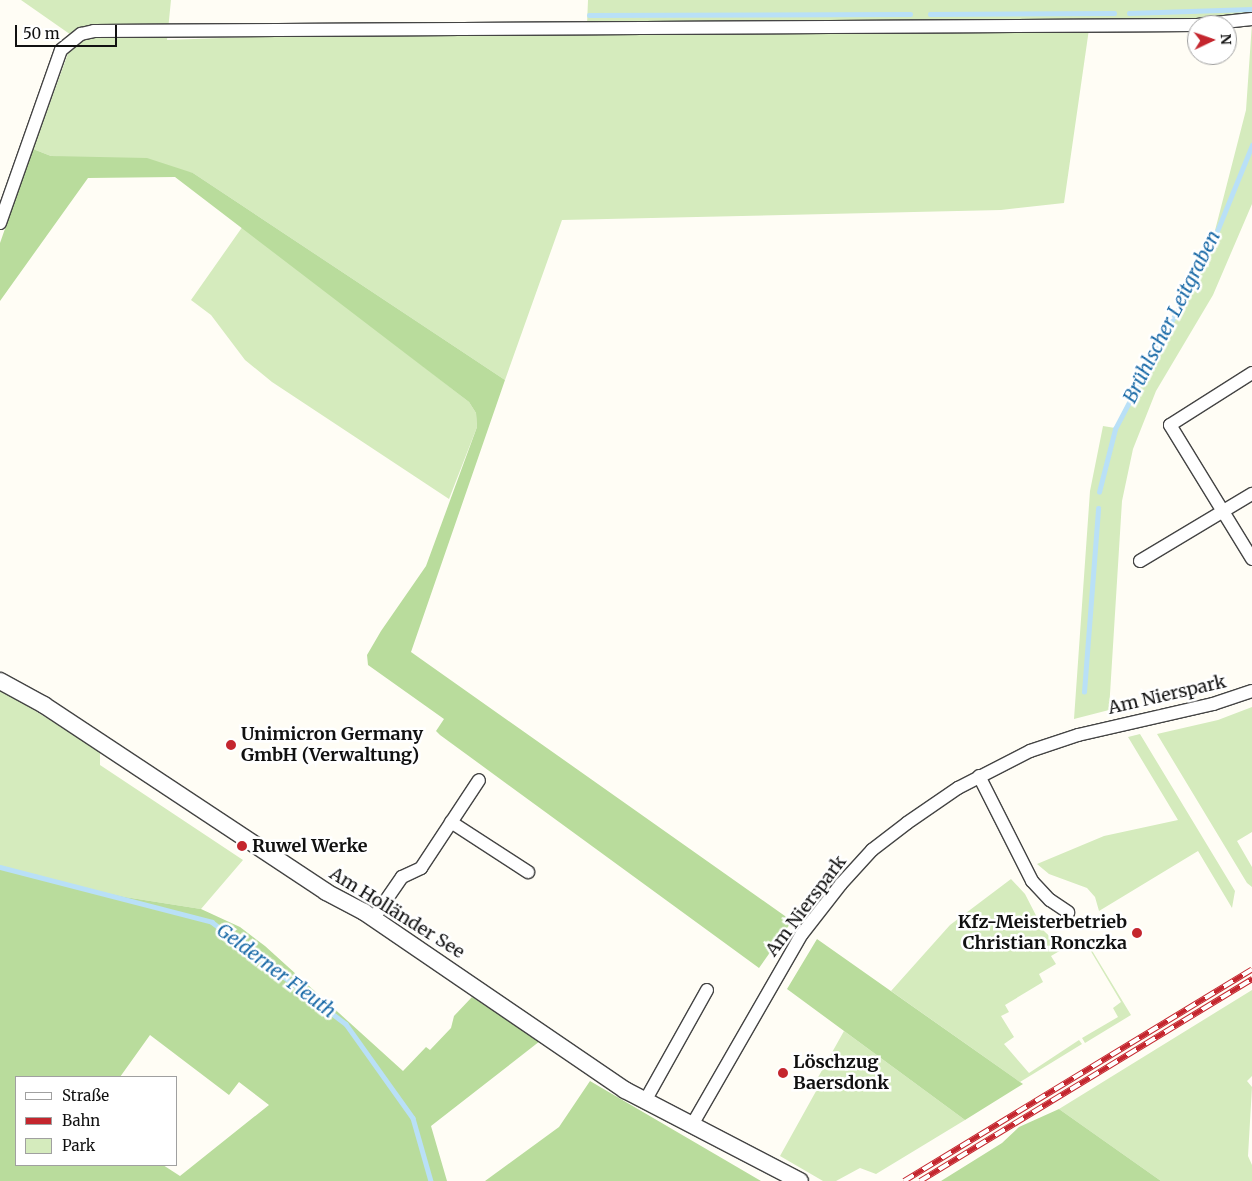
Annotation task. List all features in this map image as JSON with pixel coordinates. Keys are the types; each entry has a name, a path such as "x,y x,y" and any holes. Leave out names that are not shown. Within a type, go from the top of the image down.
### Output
{"street":[{"path":"0,223 61,50 81,34 94,31 1196,25 1252,19"},
{"path":"1252,373 1170,425 1252,559"},
{"path":"1140,561 1252,494"},
{"name":"Am Holländer See","path":"0,681 44,705 309,881 374,919 645,1101 800,1181"},
{"name":"Am Nierspark","path":"692,1125 787,955 841,884 872,850 907,823 979,776 1030,750 1078,735 1155,719 1252,691"},
{"path":"979,776 1032,881 1050,900 1068,912"},
{"path":"374,919 402,877 421,868 479,780"},
{"path":"451,822 528,872"},
{"path":"645,1101 707,990"}],"green space":[{"path":"21,0 171,0 167,40 587,25 588,0 1252,0 1252,19 1237,20 1237,15 1187,15 1187,23 1089,29 1064,203 1001,210 562,220 505,380 193,173 51,156 33,149 74,37"},
{"path":"1252,23 1252,204 1213,295 1156,391 1133,449 1122,501 1109,710 1074,719 1090,491 1103,426 1115,428 1211,246 1246,110"},
{"path":"33,149 51,156 147,158 193,173 505,380 411,652 792,921 759,968 440,735 436,731 444,719 368,665 367,655 381,631 426,566 477,427 476,413 469,402 175,177 88,178 0,301 0,243"},
{"path":"243,226 469,402 476,413 477,427 449,499 272,382 245,360 211,315 191,300"},
{"path":"0,689 100,751 100,765 243,860 201,909 125,897 0,868"},
{"path":"1252,707 1252,832 1237,841 1252,867 1252,887 1247,883 1157,734 1218,720"},
{"path":"1140,734 1235,891 1232,908 1198,851 1099,911 1095,897 1087,888 1049,874 1037,864 1104,836 1178,820 1128,737"},
{"path":"0,868 125,897 201,909 240,927 265,946 403,1071 426,1047 430,1050 451,1028 454,1016 472,997 540,1041 431,1126 447,1181 0,1181"},
{"path":"1011,879 1025,894 1044,931 1063,949 1051,956 1056,964 1039,974 1043,982 1005,1005 1009,1012 1001,1016 1014,1037 1004,1044 1029,1073 1079,1040 1082,1044 1020,1082 891,991 950,925"},
{"path":"817,939 1023,1084 965,1120 787,989"},
{"path":"1085,939 1131,1015 1085,1043 1082,1038 1118,1017 1113,1008 1121,1002 1086,943 1076,947 1076,942"},
{"path":"1252,990 1252,1076 1247,1081 1252,1087 1248,1156 1252,1165 1252,1181 1161,1181 1059,1109"},
{"path":"844,1031 965,1120 876,1174 860,1168 836,1181 823,1181 780,1156 820,1084 816,1081"},
{"path":"590,1081 761,1181 485,1181 559,1127"},
{"path":"1059,1109 1161,1181 941,1181 1002,1143 1019,1127"}],"waterway":[{"path":"1129,13 1252,9"},
{"path":"930,14 1114,13"},
{"path":"589,15 910,14"},
{"name":"Brühlscher Leitgraben","path":"1099,492 1115,429 1211,246 1252,145"},
{"path":"1084,692 1098,509"},
{"name":"Gelderner Fleuth","path":"0,867 212,922 346,1024 413,1118 431,1181"}],"railway":[{"path":"904,1181 1252,969"},
{"path":"920,1181 1252,979"}],"place":[{"name":"Unimicron Germany GmbH (Verwaltung)","path":"231,745"},
{"name":"Ruwel Werke","path":"242,846"},
{"name":"Kfz-Meisterbetrieb Christian Ronczka","path":"1137,933"},
{"name":"Löschzug Baersdonk","path":"783,1073"}]}
